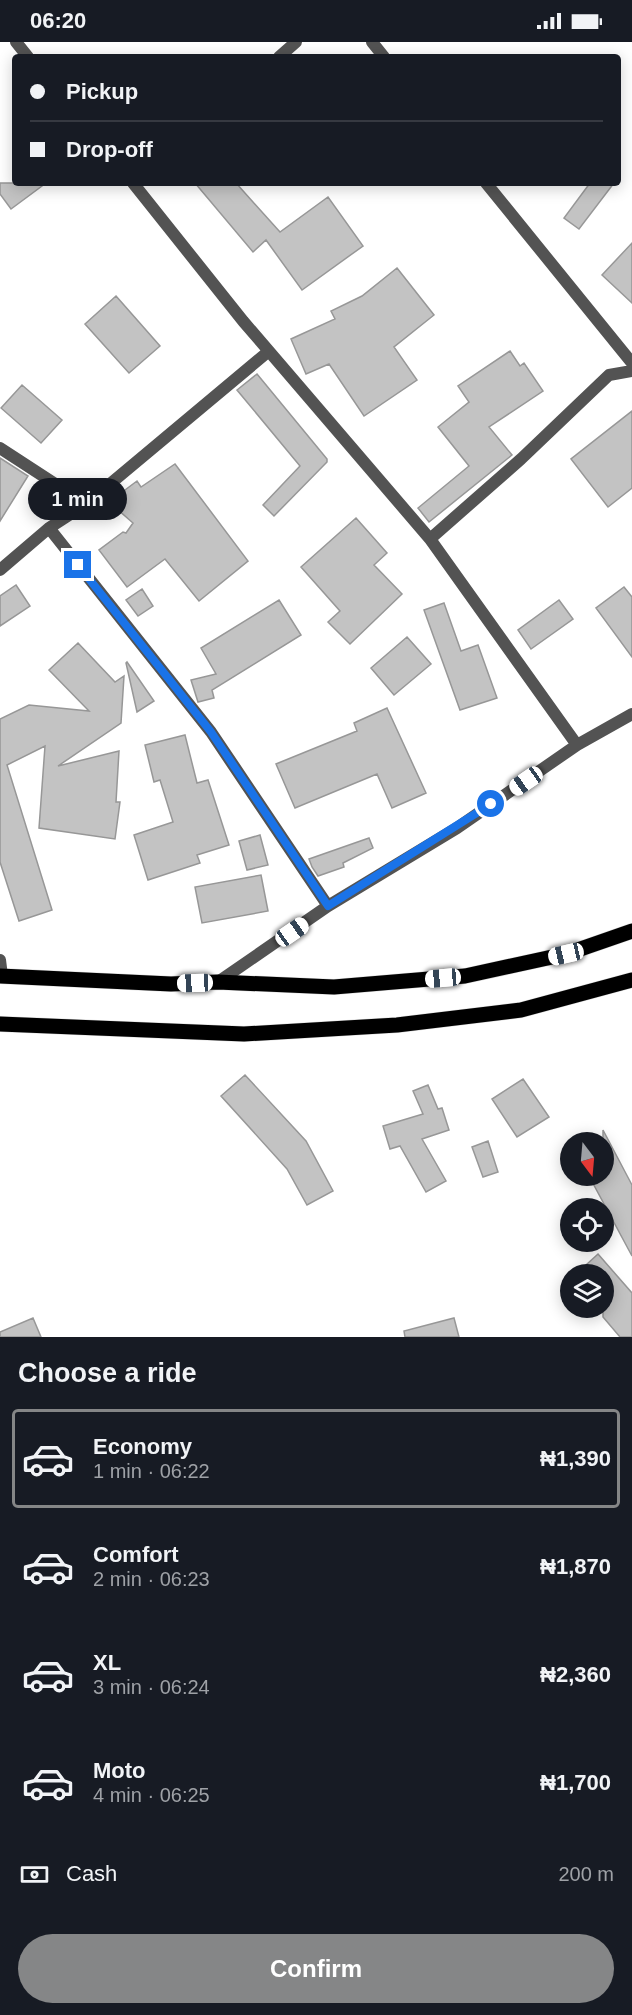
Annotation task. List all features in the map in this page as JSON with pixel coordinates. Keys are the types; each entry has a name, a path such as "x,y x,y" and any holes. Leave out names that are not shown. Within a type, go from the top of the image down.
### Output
{"main road":[{"path":"1,976 171,984 218,982 334,987 465,976 566,954 632,931"},
{"path":"0,1024 244,1034 397,1025 521,1010 632,980"}],"street":[{"path":"15,42 25,54"},
{"path":"282,54 296,42"},
{"path":"372,42 382,54"},
{"path":"136,186 269,351 430,539 577,745"},
{"path":"488,186 632,363"},
{"path":"0,570 49,528 86,504 269,351"},
{"path":"430,539 521,459 609,375 632,371"},
{"path":"0,448 86,504"},
{"path":"49,528 211,732 328,906"},
{"path":"218,982 328,906 457,828 577,745 632,714"},
{"path":"0,960 1,976"}],"building":[{"path":"0,183 12,183 12,186 42,186 11,209 0,194"},
{"path":"198,186 239,186 280,232 328,197 363,246 302,290 266,240 253,252"},
{"path":"588,186 612,186 579,229 564,218"},
{"path":"632,243 632,303 602,275"},
{"path":"397,268 434,315 394,347 417,380 364,416 329,364 306,374 291,339 335,319 331,311 362,296"},
{"path":"116,296 160,346 129,373 85,324"},
{"path":"510,351 520,366 524,363 543,391 489,427 512,455 429,522 418,508 469,466 438,427 469,402 458,386"},
{"path":"257,374 327,459 327,462 274,516 263,505 300,466 237,390"},
{"path":"22,385 62,420 41,443 1,408"},
{"path":"632,411 632,488 608,507 571,459"},
{"path":"0,458 28,476 0,521"},
{"path":"175,464 248,561 199,601 165,559 127,587 99,550 123,532 126,533 133,523 109,502 137,481 141,487"},
{"path":"356,518 387,553 374,565 402,594 350,644 328,622 340,611 301,567"},
{"path":"16,585 30,606 0,626 0,596"},
{"path":"624,587 632,597 632,657 596,608"},
{"path":"142,589 153,606 138,616 126,600"},
{"path":"279,600 301,635 212,690 214,698 198,702 191,680 216,674 201,648"},
{"path":"559,600 573,619 531,649 518,630"},
{"path":"444,603 461,651 478,645 497,698 460,710 424,610"},
{"path":"407,637 431,664 394,695 371,668"},
{"path":"78,643 115,682 124,676 121,723 58,766 119,751 116,802 120,802 115,839 39,828 45,746 7,765 52,910 19,921 0,862 0,719 29,705 89,711 49,670"},
{"path":"126,663 154,701 137,712"},
{"path":"387,708 426,793 392,808 377,774 295,808 276,764 357,731 354,723"},
{"path":"185,735 197,783 208,780 229,845 197,855 200,863 148,880 134,835 173,822 160,780 154,782 145,745"},
{"path":"260,835 268,865 247,870 239,841"},
{"path":"369,838 373,848 343,863 344,867 318,876 312,867 309,859"},
{"path":"261,875 268,911 202,923 195,887"},
{"path":"245,1075 306,1141 333,1191 307,1205 287,1169 221,1096"},
{"path":"523,1079 549,1117 517,1137 492,1099"},
{"path":"428,1085 438,1109 442,1108 449,1130 422,1139 446,1181 426,1192 400,1146 390,1149 383,1126 423,1114 413,1091"},
{"path":"488,1141 498,1172 483,1177 472,1147"},
{"path":"614,1151 632,1185 632,1256 614,1223 614,1198 601,1198 594,1186 614,1186"},
{"path":"598,1254 607,1264 587,1264"},
{"path":"614,1272 632,1293 632,1337 620,1337 604,1318 614,1318"},
{"path":"33,1318 41,1337 0,1337 0,1332"},
{"path":"454,1318 459,1337 405,1337 404,1331"}],"route":[{"path":"78,565 211,732 328,906 457,828 491,804"}]}
